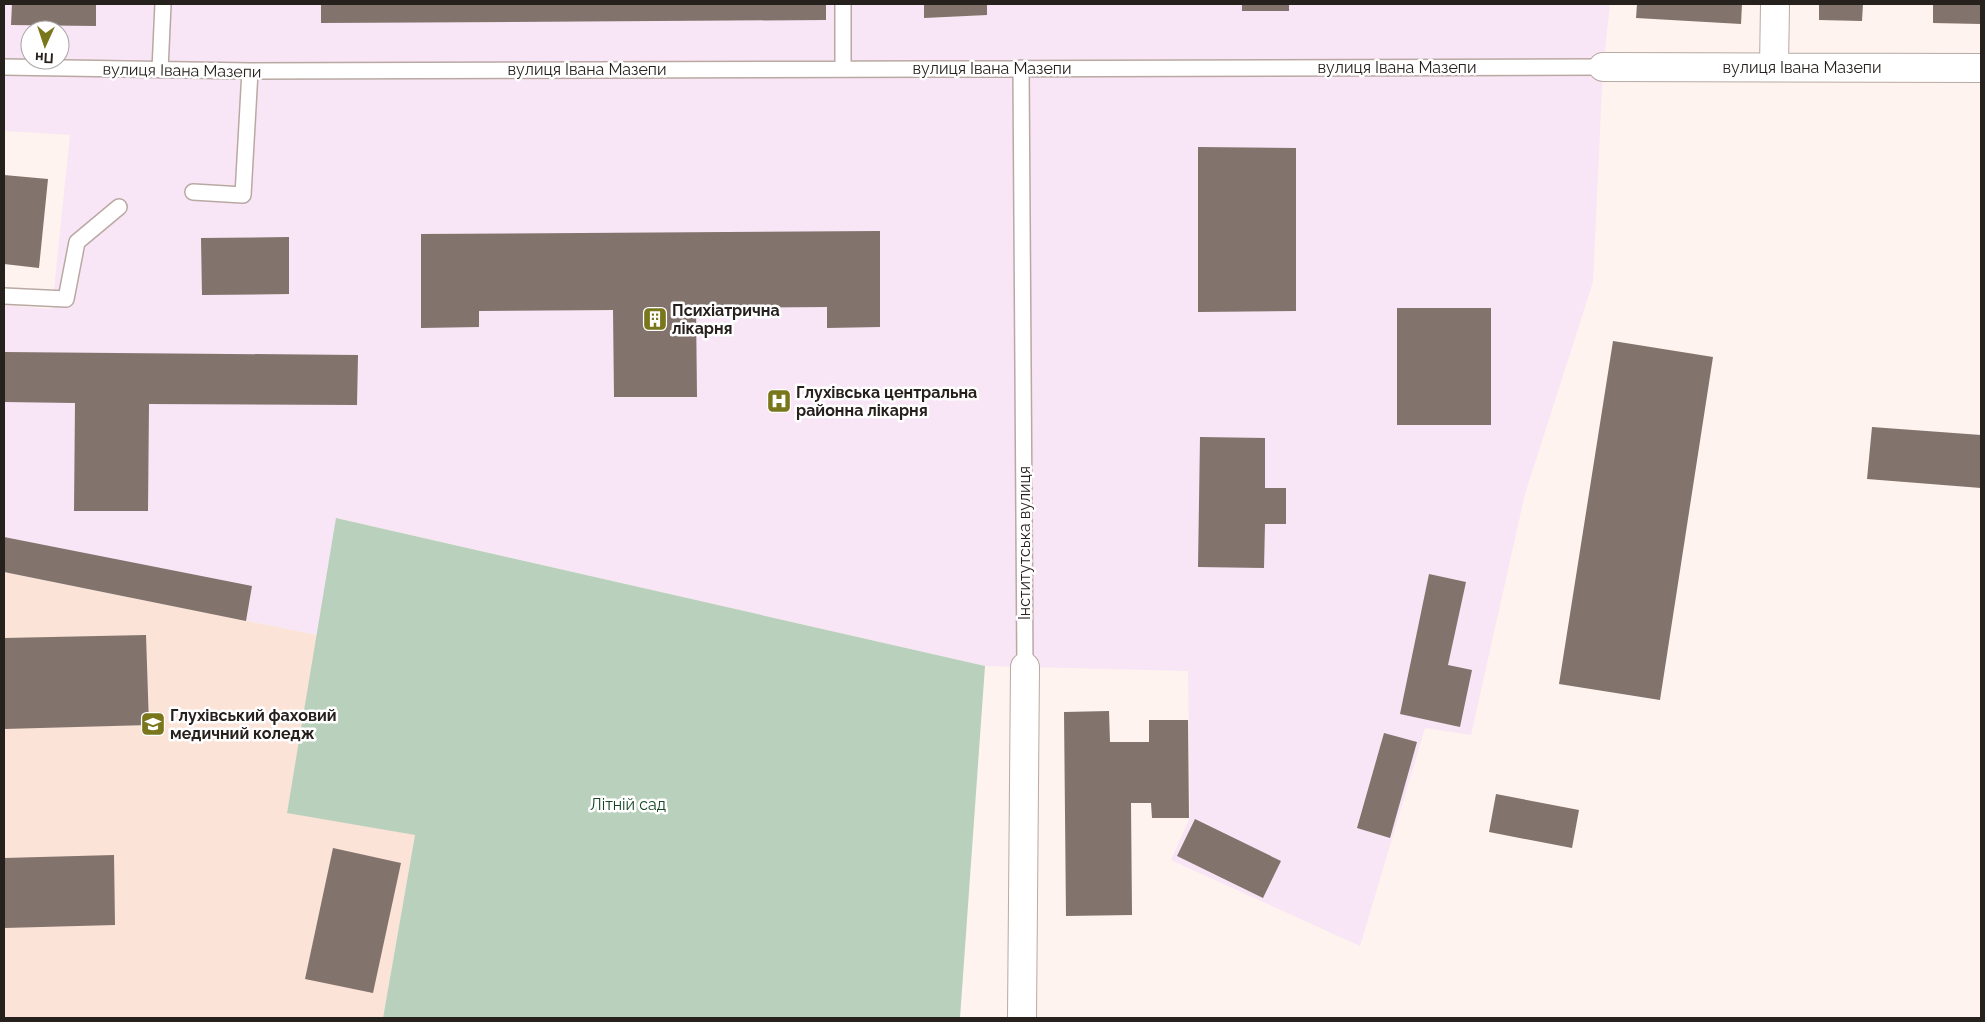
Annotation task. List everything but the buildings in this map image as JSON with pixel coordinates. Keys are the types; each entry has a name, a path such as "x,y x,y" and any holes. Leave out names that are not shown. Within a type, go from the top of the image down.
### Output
{"street":[{"path":"1774,67 1775,4"},
{"name":"вулиця Івана Мазепи","path":"1603,67 1981,68"},
{"name":"Інститутська вулиця","path":"1022,1018 1025,667"}],"lane":[{"path":"160,70 163,4"},
{"path":"843,4 843,68"},
{"name":"вулиця Івана Мазепи","path":"4,66 250,71 1603,67"},
{"name":"Інститутська вулиця","path":"1021,68 1025,667"},
{"path":"193,192 243,195 250,71"},
{"path":"4,296 66,299 77,242 118,207"}],"shaded area":[{"name":"Глухівська центральна районна лікарня","path":"4,4 1610,4 1603,67 1593,282 1525,494 1471,735 1425,728 1360,946 1171,860 1190,817 1188,671 985,666 337,518 318,635 4,572 4,305 52,309 70,135 4,131"},
{"name":"Глухівський фаховий медичний коледж","path":"4,572 318,635 287,812 415,835 383,1018 4,1018"}],"green space":[{"name":"Літній сад","path":"336,518 985,666 960,1018 383,1018 415,835 287,813"}],"place":[{"name":"Психіатрична лікарня","path":"655,319"},
{"name":"Глухівська центральна районна лікарня","path":"779,401"},
{"name":"Глухівський фаховий медичний коледж","path":"153,724"}]}
